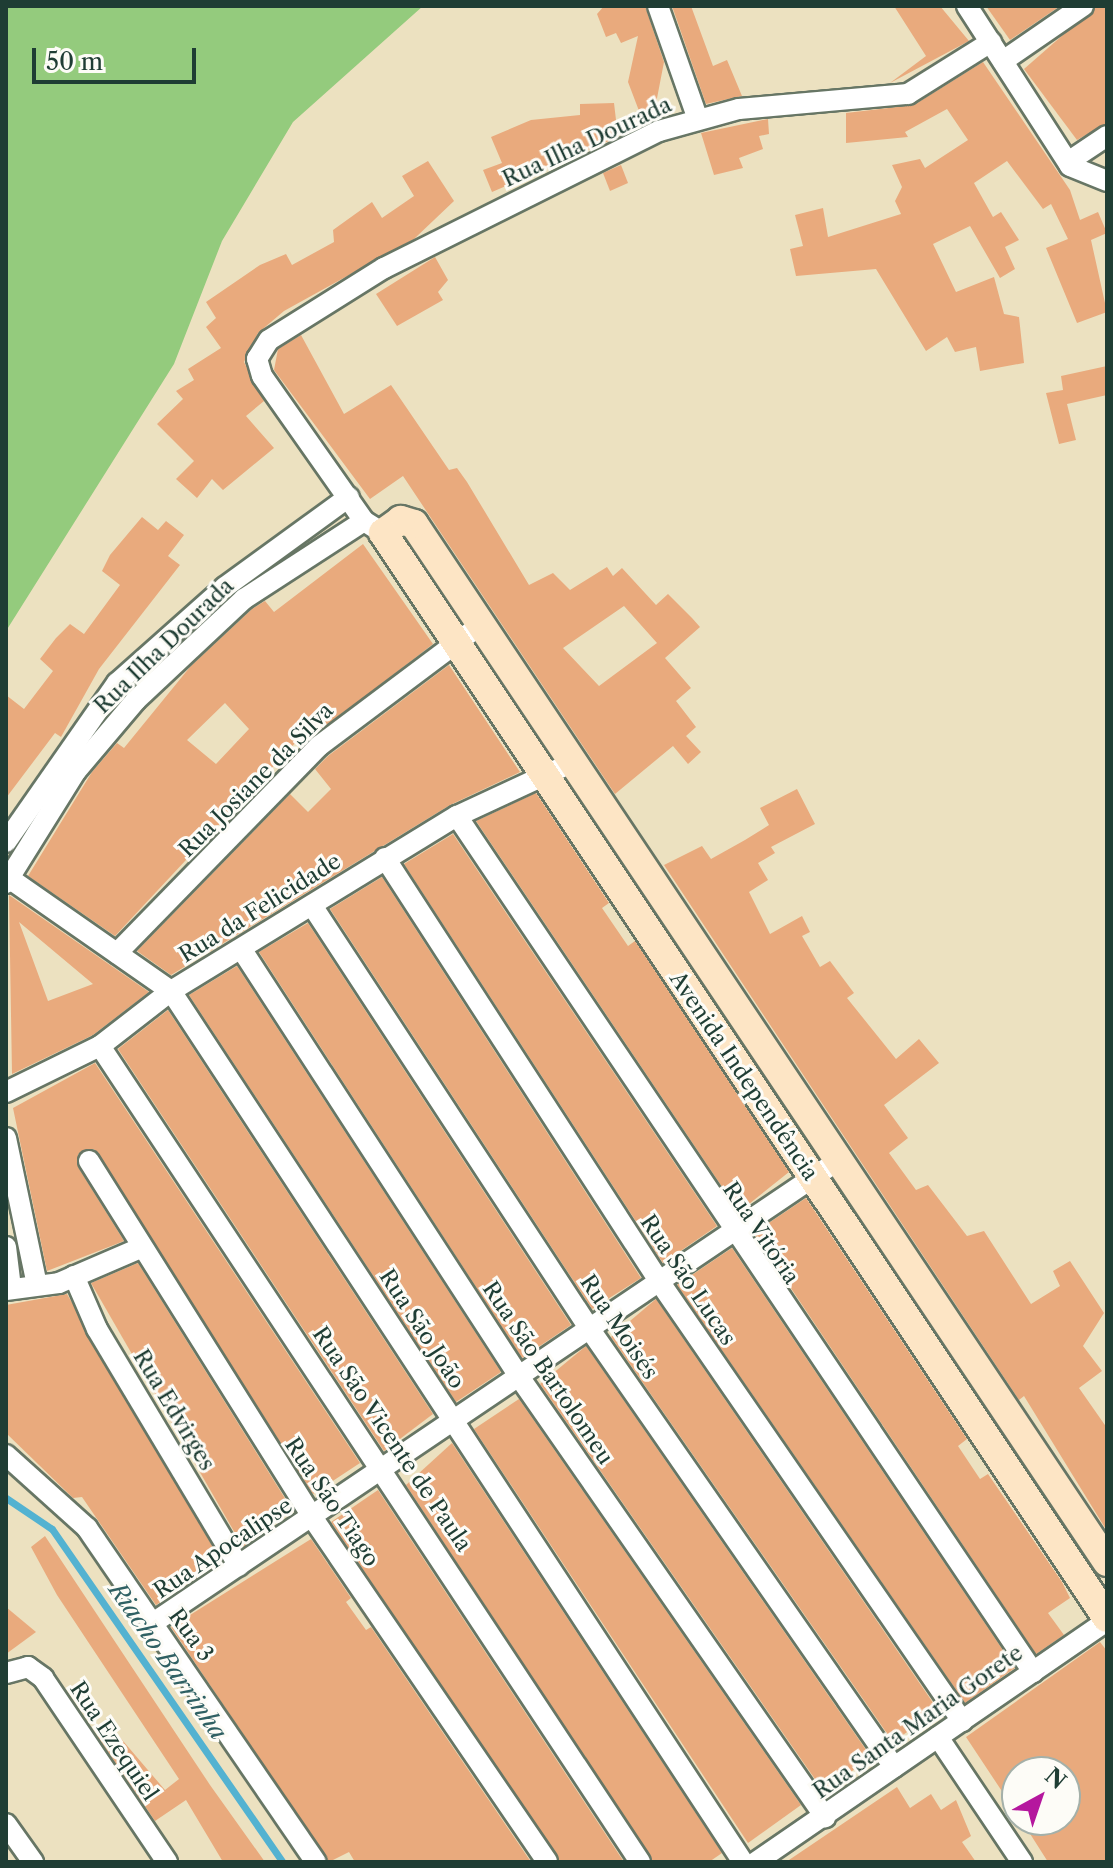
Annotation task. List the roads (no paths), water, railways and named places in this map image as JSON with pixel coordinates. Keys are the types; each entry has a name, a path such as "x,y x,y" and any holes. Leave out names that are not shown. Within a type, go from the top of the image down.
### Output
{"main road":[{"name":"Avenida Independência","path":"374,527 401,520 414,524 467,633 558,770 697,955 1107,1562"},
{"name":"Avenida Independência","path":"558,770 673,970 1107,1619"},
{"path":"673,970 697,955"},
{"path":"964,1403 990,1385"}],"street":[{"path":"658,6 697,117"},
{"path":"967,6 1072,167 1107,181"},
{"path":"1003,61 1083,6"},
{"name":"Rua Ilha Dourada","path":"6,842 117,683 285,539 349,497 262,376 257,359 269,340 384,268 697,117 908,94 991,42"},
{"path":"1072,167 1107,136"},
{"path":"349,497 374,527"},
{"name":"Rua Ilha Dourada","path":"7,879 76,771 136,700 244,599 300,559 374,527"},
{"path":"285,539 300,559"},
{"name":"Rua Josiane da Silva","path":"117,953 319,746 467,633"},
{"path":"117,683 136,700"},
{"name":"Rua da Felicidade","path":"6,1092 100,1046 171,991 313,907 385,858 457,816 558,770"},
{"name":"Rua Vitória","path":"457,816 733,1236 1033,1672"},
{"name":"Rua São Lucas","path":"385,858 661,1284 962,1721"},
{"name":"Rua São João","path":"7,879 171,991 454,1422 757,1861"},
{"name":"Rua Moisés","path":"313,907 591,1331 894,1767"},
{"name":"Rua São Bartolomeu","path":"242,950 520,1378 825,1817"},
{"name":"Rua São Vicente de Paula","path":"100,1046 384,1469 640,1862"},
{"path":"6,1138 37,1285"},
{"name":"Rua São Tiago","path":"89,1161 138,1249 312,1517 547,1862"},
{"name":"Rua Apocalipse","path":"153,1623 733,1236 836,1162"},
{"path":"6,1247 8,1289 74,1276 138,1249"},
{"name":"Rua Edvirges","path":"74,1276 97,1329 239,1566"},
{"name":"Rua 3","path":"6,1455 87,1528 316,1862"},
{"name":"Rua Santa Maria Gorete","path":"757,1861 825,1817 1107,1619"},
{"name":"Rua Ezequiel","path":"8,1671 28,1667 43,1678 167,1862"},
{"path":"938,1737 1022,1862"},
{"path":"6,1824 33,1862"}],"waterway":[{"name":"Riacho Barrinha","path":"6,1498 52,1529 283,1862"}]}
